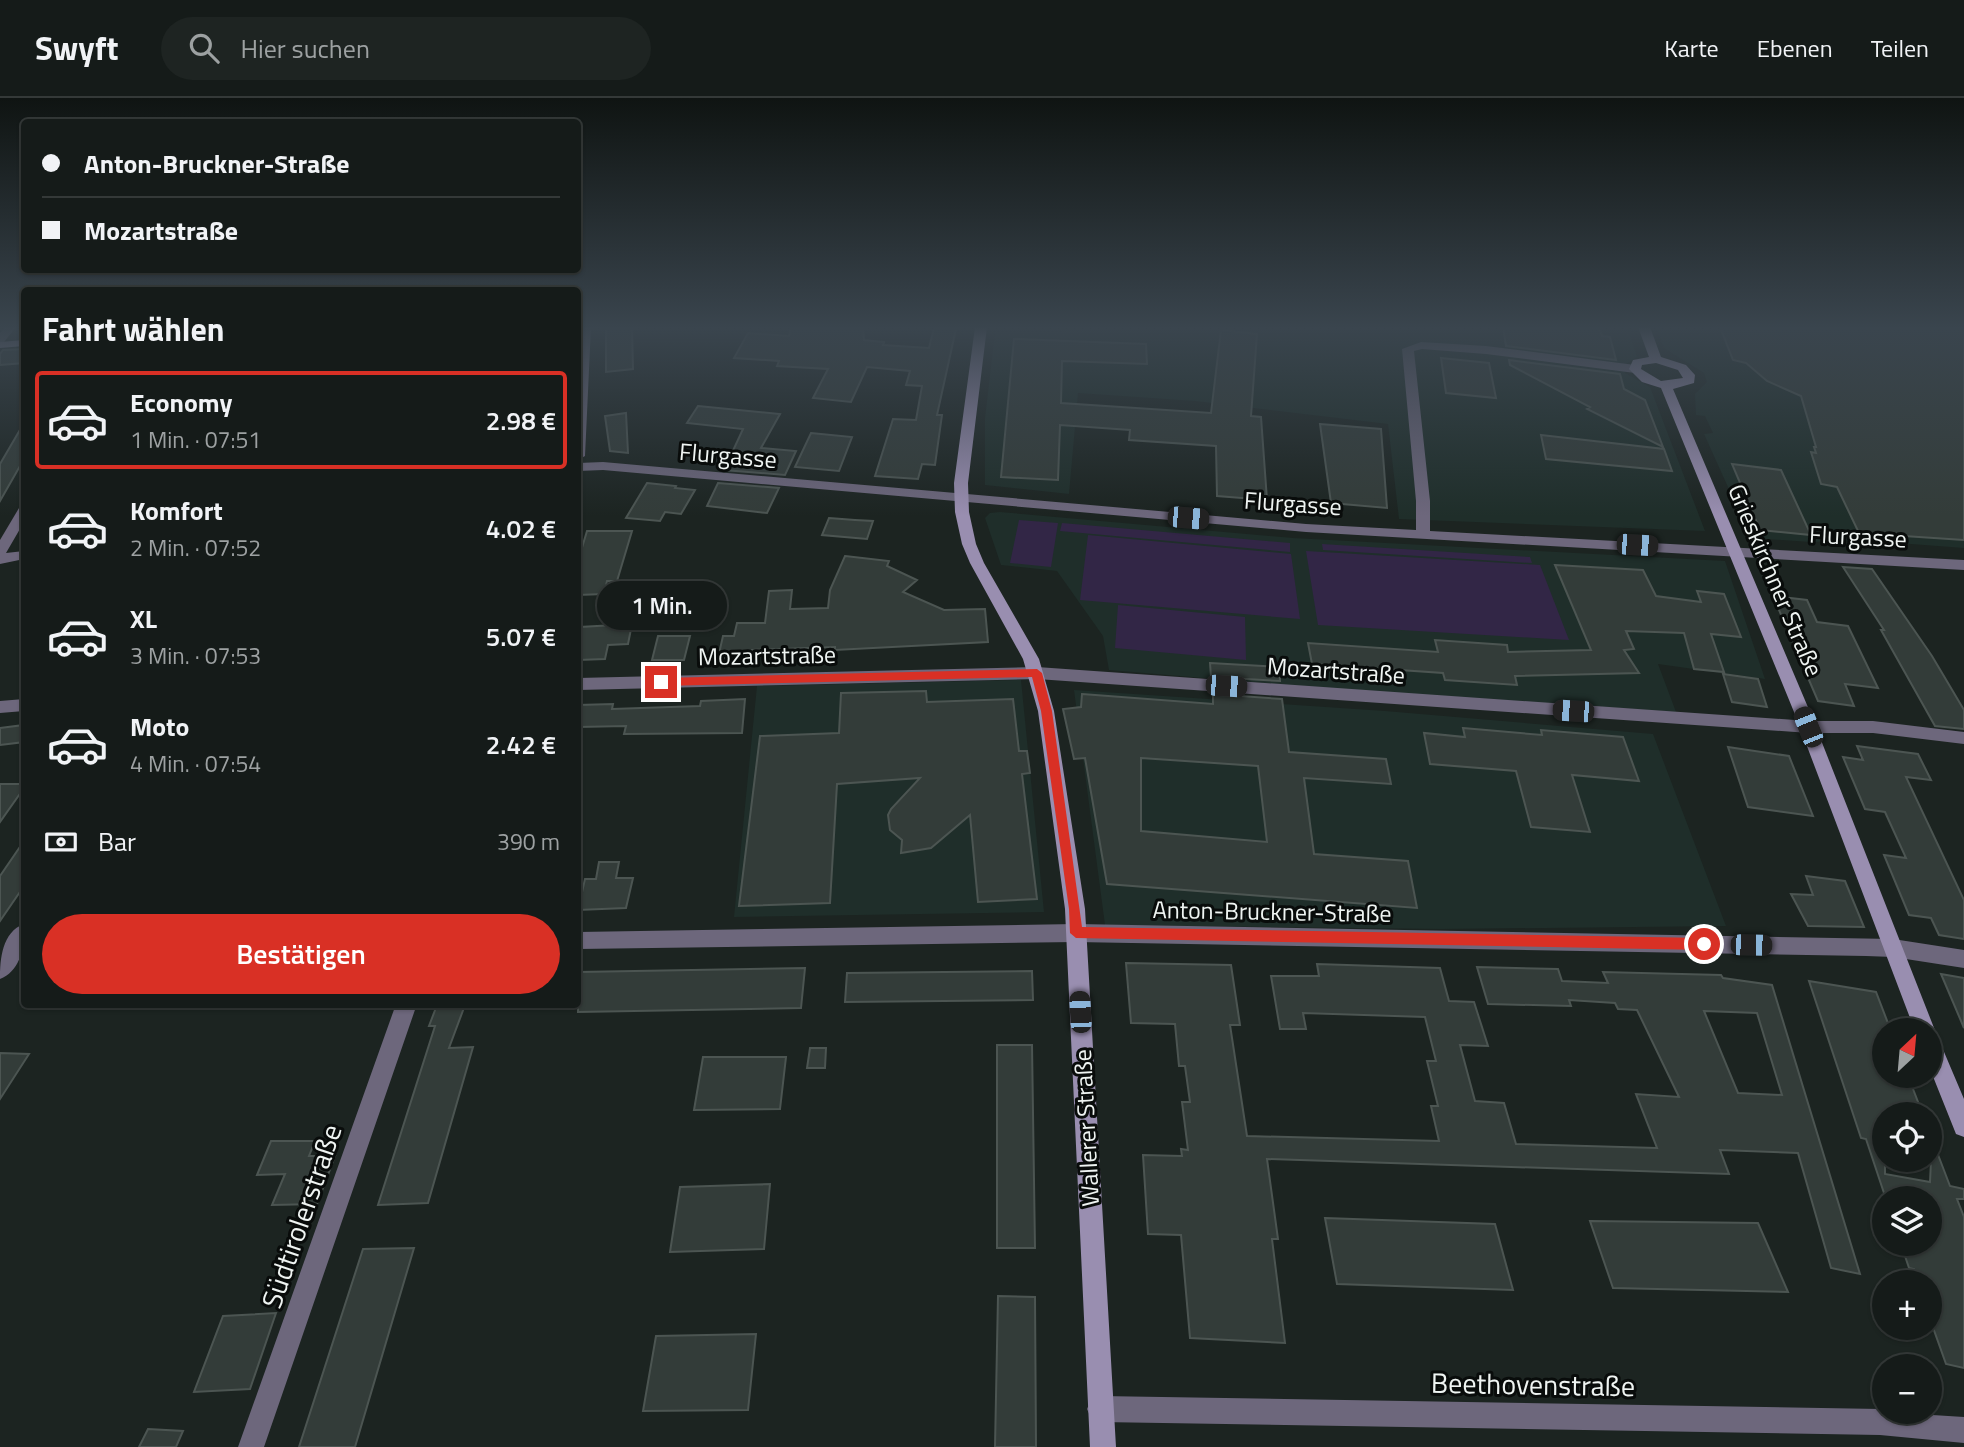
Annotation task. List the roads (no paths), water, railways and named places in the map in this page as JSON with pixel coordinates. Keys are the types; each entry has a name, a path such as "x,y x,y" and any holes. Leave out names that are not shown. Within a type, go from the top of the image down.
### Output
{"street":[{"name":"Wallerer Straße","path":"973,390 961,483 969,544 977,564 1037,673 1046,711 1075,909 1103,1447"},
{"path":"1412,390 1423,501 1423,533"},
{"name":"Grieskirchner Straße","path":"1669,390 1808,727 1921,1018"},
{"name":"Flurgasse","path":"581,467 603,466 1306,528 1964,565"},
{"path":"0,552 21,516"},
{"path":"0,559 21,556"},
{"name":"Mozartstraße","path":"581,684 1037,673 1808,727 1873,727 1964,738"},
{"path":"0,707 21,705"},
{"name":"Anton-Bruckner-Straße","path":"581,941 1076,933 1893,948 1964,959"},
{"path":"0,970 16,944"},
{"name":"Südtirolerstraße","path":"251,1447 406,1008"},
{"path":"1942,1071 1964,1126"},
{"name":"Beethovenstraße","path":"1100,1409 1880,1422 1964,1430"}]}
